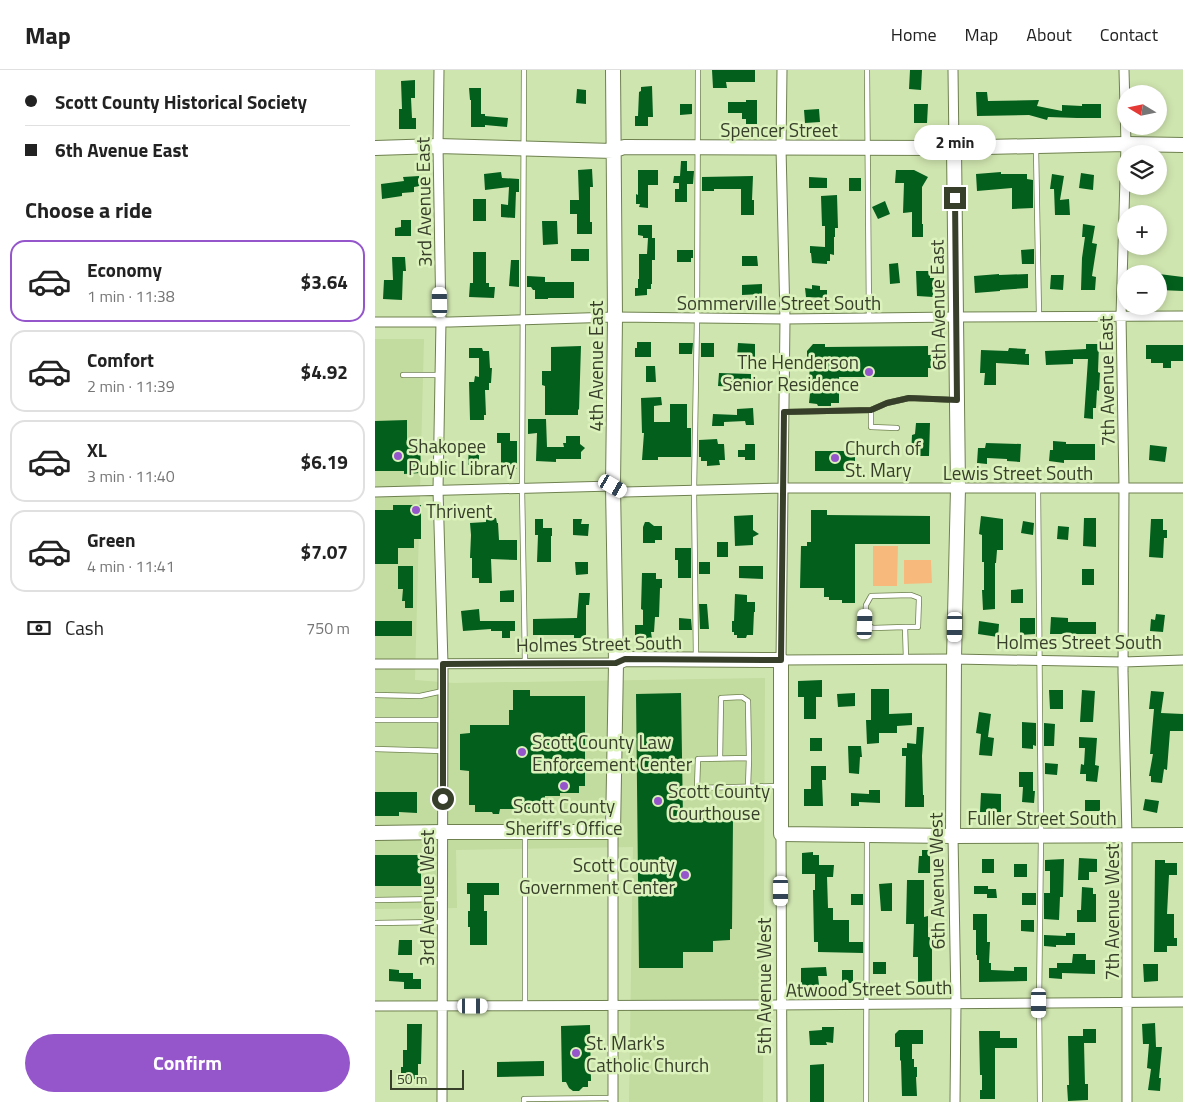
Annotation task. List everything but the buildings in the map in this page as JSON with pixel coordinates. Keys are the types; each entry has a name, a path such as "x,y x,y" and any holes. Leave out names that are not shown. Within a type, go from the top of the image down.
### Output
{"street":[{"name":"3rd Avenue East","path":"439,70 438,146 441,321 438,490 443,664"},
{"name":"4th Avenue East","path":"613,70 615,318 613,486 616,663 613,832"},
{"path":"781,660 785,319 781,148 782,70"},
{"name":"6th Avenue East","path":"953,70 957,400 954,659"},
{"name":"7th Avenue East","path":"1123,662 1124,488 1121,316 1126,144 1124,70"},
{"name":"Spencer Street","path":"375,148 438,146 613,151 624,147 954,148 1126,144 1183,145"},
{"name":"Sommerville Street South","path":"375,322 615,318 785,319 1183,316"},
{"name":"Lewis Street South","path":"375,492 613,486 625,492 784,488 1183,488"},
{"name":"Holmes Street South","path":"375,664 616,663 625,659 954,659 1123,662 1183,660"},
{"name":"6th Avenue West","path":"954,659 955,1102"},
{"name":"5th Avenue West","path":"781,660 782,1102"},
{"name":"7th Avenue West","path":"1123,662 1127,836 1127,1102"},
{"name":"3rd Avenue West","path":"442,1102 443,664"},
{"path":"375,833 613,832 613,1100"},
{"name":"Fuller Street South","path":"781,834 953,836 1183,835"},
{"name":"Atwood Street South","path":"375,1006 1183,1002"}],"lane":[{"path":"524,70 523,488 525,663"},
{"path":"696,660 694,490 698,70"},
{"path":"867,70 866,148 869,318"},
{"path":"1036,146 1038,167 1039,316"},
{"path":"403,375 440,375"},
{"path":"784,412 871,410 887,403 909,398 957,400"},
{"path":"871,410 871,427 897,428"},
{"path":"1038,488 1041,836 1039,1102"},
{"path":"911,595 919,598 918,627 905,627 873,628 865,624 866,605 871,596 911,595"},
{"path":"905,627 906,659"},
{"path":"375,695 420,696 443,691"},
{"path":"720,759 721,698 741,697 748,701 749,787"},
{"path":"375,720 443,720"},
{"path":"375,749 443,751"},
{"path":"749,758 698,759 697,788 781,786"},
{"path":"525,832 525,1005"},
{"path":"866,1102 867,835"},
{"path":"375,900 443,899"},
{"path":"375,923 442,922"},
{"path":"524,1102 524,1099 613,1100"}],"shaded area":[{"path":"375,339 424,339 415,680 454,683 765,678 763,1102 629,1102 633,847 456,850 457,908 375,909"},
{"path":"873,546 898,546 897,586 873,586"},
{"path":"904,560 931,560 932,583 904,584"}],"place":[{"name":"The Henderson Senior Residence","path":"869,372"},
{"name":"Shakopee Public Library","path":"398,456"},
{"name":"Church of St. Mary","path":"835,458"},
{"name":"Thrivent","path":"416,510"},
{"name":"Scott County Law Enforcement Center","path":"522,752"},
{"name":"Scott County Sheriff's Office","path":"564,786"},
{"name":"Scott County Courthouse","path":"658,801"},
{"name":"Scott County Government Center","path":"685,875"},
{"name":"St. Mark's Catholic Church","path":"576,1053"}],"route":[{"path":"443,799 443,664 616,663 625,659 781,660 784,412 871,410 887,403 909,398 957,400 955,198"}]}
